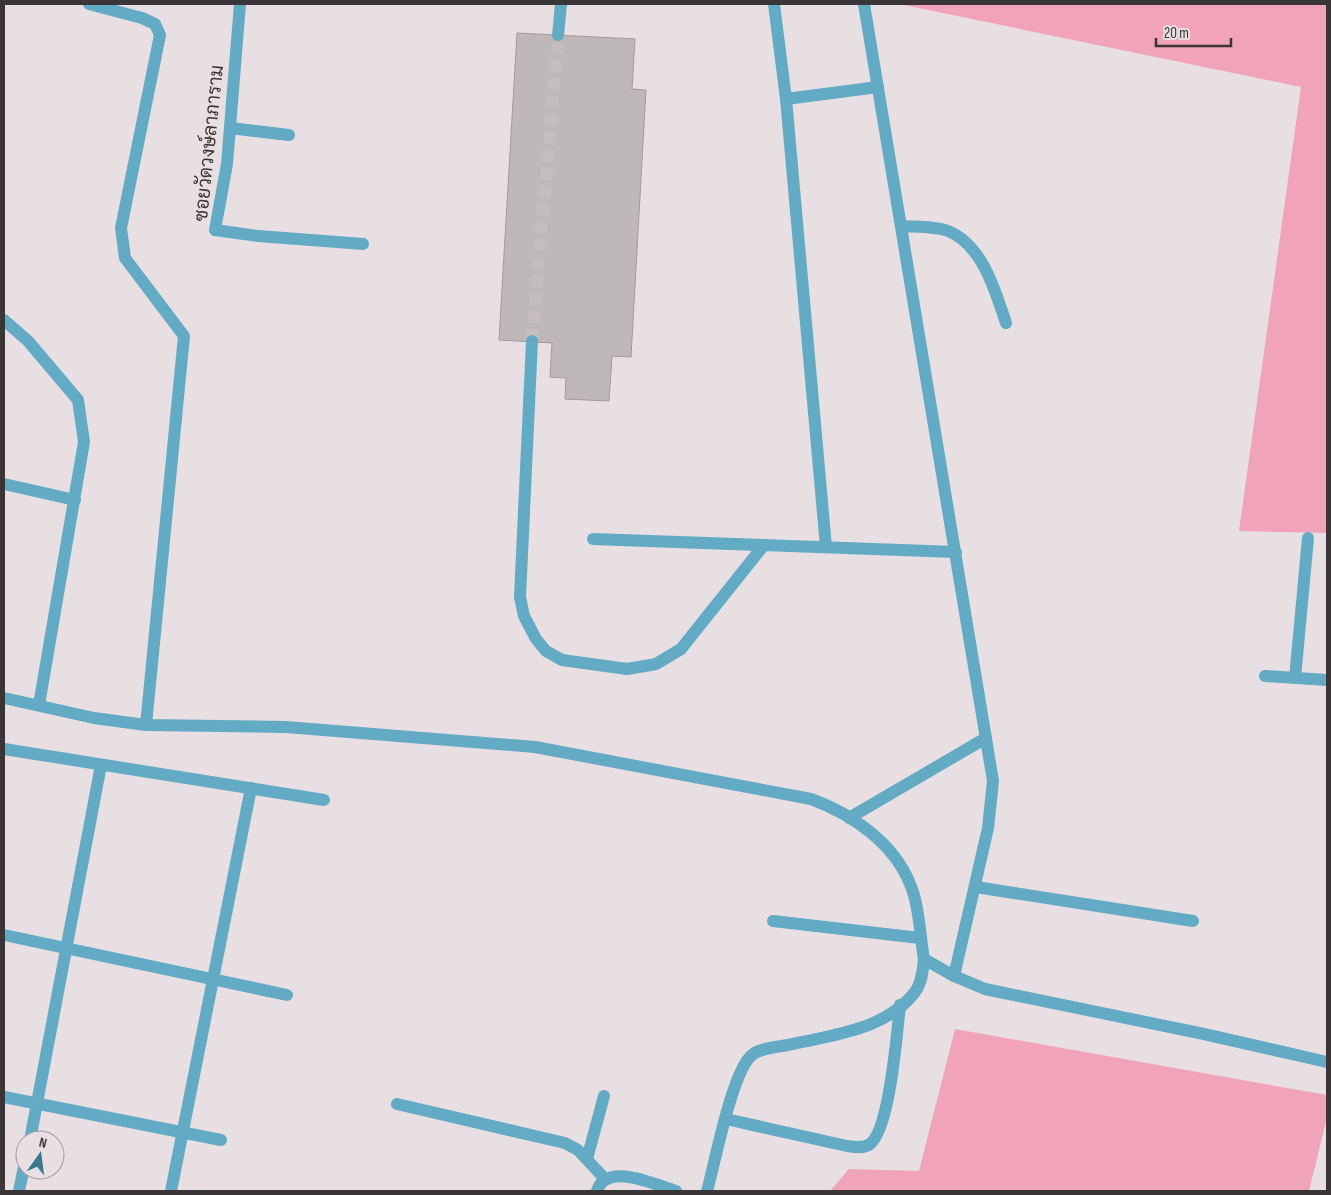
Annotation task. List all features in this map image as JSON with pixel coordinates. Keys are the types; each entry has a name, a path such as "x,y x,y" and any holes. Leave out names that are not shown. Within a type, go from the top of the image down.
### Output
{"street":[{"path":"89,4 142,18 155,24 160,35 120,228 125,258 184,336 146,725"},
{"name":"ซอยวัดวงษ์ลาภาราม","path":"240,4 227,164 215,230 258,236 363,244"},
{"path":"558,35 561,4"},
{"path":"774,4 786,98 826,547"},
{"path":"864,4 993,781 988,828 976,887 954,976"},
{"path":"786,98 878,87"},
{"path":"230,128 289,135"},
{"path":"902,226 947,230 962,239 991,278 1006,323"},
{"path":"4,320 28,341 78,400 84,442 39,705"},
{"path":"532,341 520,596 528,626 546,651 562,660 627,669 656,664 681,649 764,545"},
{"path":"4,484 75,500"},
{"path":"1295,678 1308,538"},
{"path":"593,539 956,552"},
{"path":"1265,676 1327,680"},
{"path":"4,698 94,718 146,725 286,727 535,747 812,799 832,807 872,834 898,859 911,885 924,959 922,976 916,991 876,1022 845,1032 753,1054 742,1068 707,1191"},
{"path":"849,818 986,738"},
{"path":"4,749 324,800"},
{"path":"32,1130 65,947 101,765"},
{"path":"171,1191 251,788"},
{"path":"976,887 1193,921"},
{"path":"773,921 920,938"},
{"path":"4,935 287,995"},
{"path":"924,959 954,976 985,989 1204,1034 1327,1062"},
{"path":"726,1120 847,1146 860,1147 870,1144 888,1103 900,1005"},
{"path":"587,1159 604,1096"},
{"path":"4,1097 222,1140"},
{"path":"397,1104 565,1143 578,1150 605,1179"},
{"path":"597,1191 605,1179 614,1176 629,1177 676,1191"}],"shaded area":[{"path":"899,4 1327,4 1327,533 1239,531 1301,87"},
{"path":"955,1029 1327,1095 1327,1117 1309,1191 830,1191 849,1169 919,1171"}],"building":[{"path":"517,33 635,39 632,89 646,90 631,357 612,356 609,401 565,399 566,378 550,377 552,343 499,340"}],"tunnel":[{"path":"532,341 558,35"}]}
